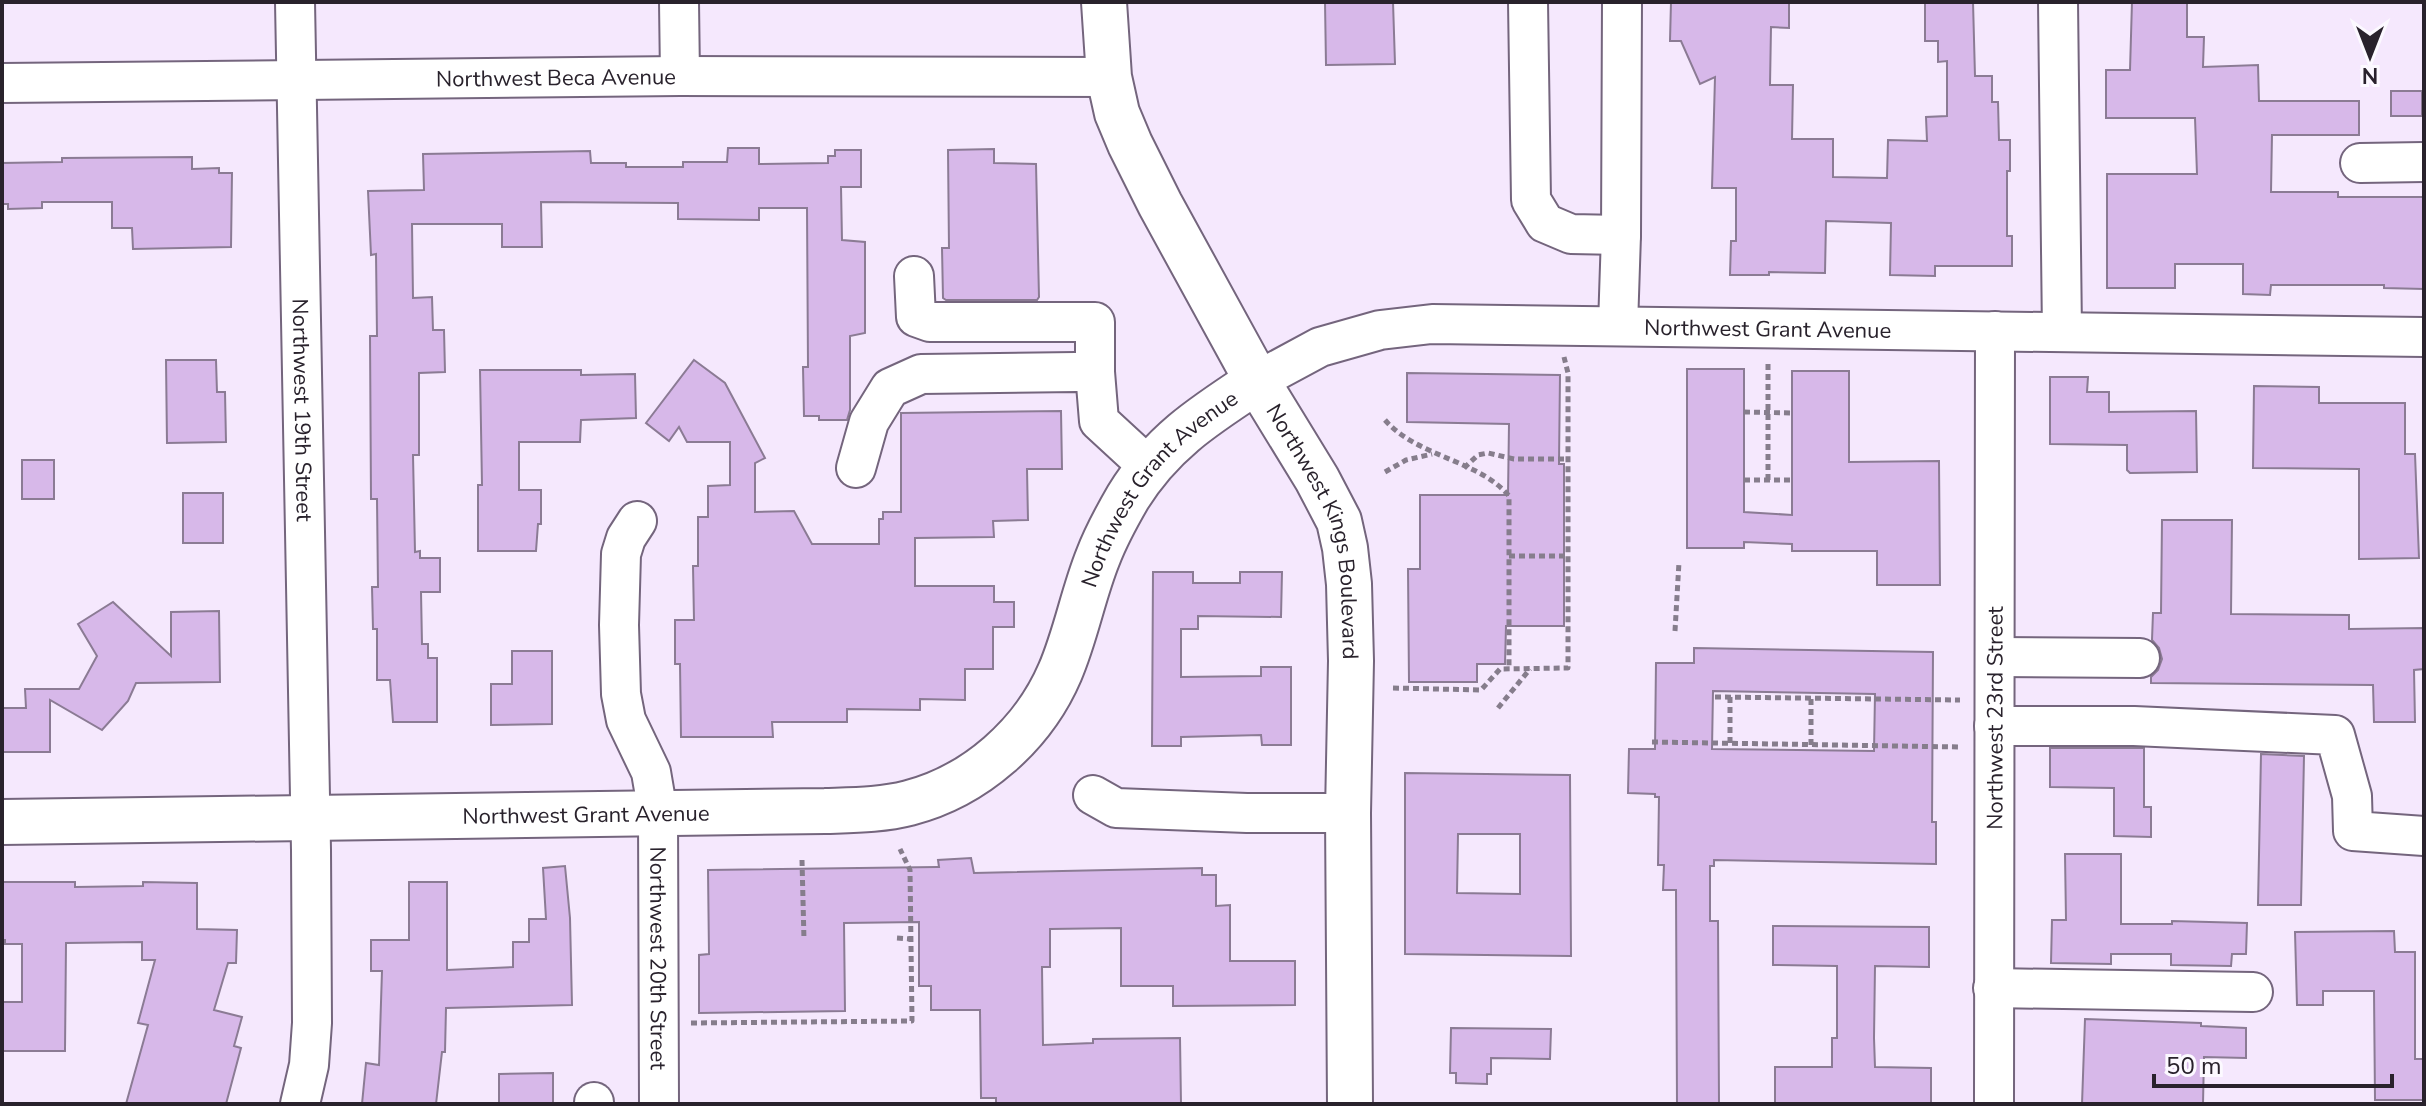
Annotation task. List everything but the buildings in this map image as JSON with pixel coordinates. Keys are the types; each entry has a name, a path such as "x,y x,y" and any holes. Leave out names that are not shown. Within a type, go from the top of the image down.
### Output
{"main road":[{"name":"Northwest Kings Boulevard","path":"1104,2 1109,77 1117,113 1130,144 1257,381 1339,521 1349,584 1351,661 1348,813 1350,1104"},
{"name":"Northwest Grant Avenue","path":"2,822 658,813 880,808 911,802 955,785 983,768 1015,740 1044,702 1059,673 1097,559 1130,494 1189,425 1257,381"}],"street":[{"name":"Northwest 19th Street","path":"295,2 312,1023 309,1065 300,1104"},
{"path":"679,2 680,76"},
{"path":"1528,2 1531,200 1545,223 1571,234 1621,235"},
{"path":"1618,326 1622,2"},
{"path":"2058,2 2062,332"},
{"name":"Northwest Beca Avenue","path":"2,83 680,76 1109,77"},
{"path":"2360,163 2424,162"},
{"path":"914,276 916,317 930,322 1095,322 1099,421 1150,468"},
{"name":"Northwest Grant Avenue","path":"1257,381 1320,347 1380,330 1432,324 2424,337"},
{"name":"Northwest 23rd Street","path":"1994,1104 1995,331"},
{"path":"856,468 869,422 890,388 921,374 1095,372"},
{"name":"Northwest 20th Street","path":"637,521 626,538 621,554 621,694 626,720 651,772 658,813 659,1104"},
{"path":"1995,657 2140,658"},
{"path":"1994,726 2134,726 2335,735 2352,796 2353,831 2424,836"},
{"path":"1093,795 1116,808 1348,813"},
{"path":"1993,988 2253,992"}],"path":[{"path":"1393,688 1481,690 1500,669 1568,668 1568,373 1564,355"},
{"path":"1768,358 1768,480"},
{"path":"1744,412 1792,413"},
{"path":"1385,420 1395,431 1488,479 1509,496 1509,669"},
{"path":"1464,468 1478,455 1488,453 1514,459 1568,459"},
{"path":"1385,472 1406,460 1435,454"},
{"path":"1744,480 1792,480"},
{"path":"1509,556 1568,556"},
{"path":"1675,631 1679,562"},
{"path":"1498,708 1530,668"},
{"path":"1715,697 1960,700"},
{"path":"1730,697 1730,743"},
{"path":"1811,698 1811,745"},
{"path":"1652,742 1960,747"},
{"path":"687,1023 912,1021 910,870 900,849"},
{"path":"802,860 804,940"},
{"path":"897,938 911,939"}]}
